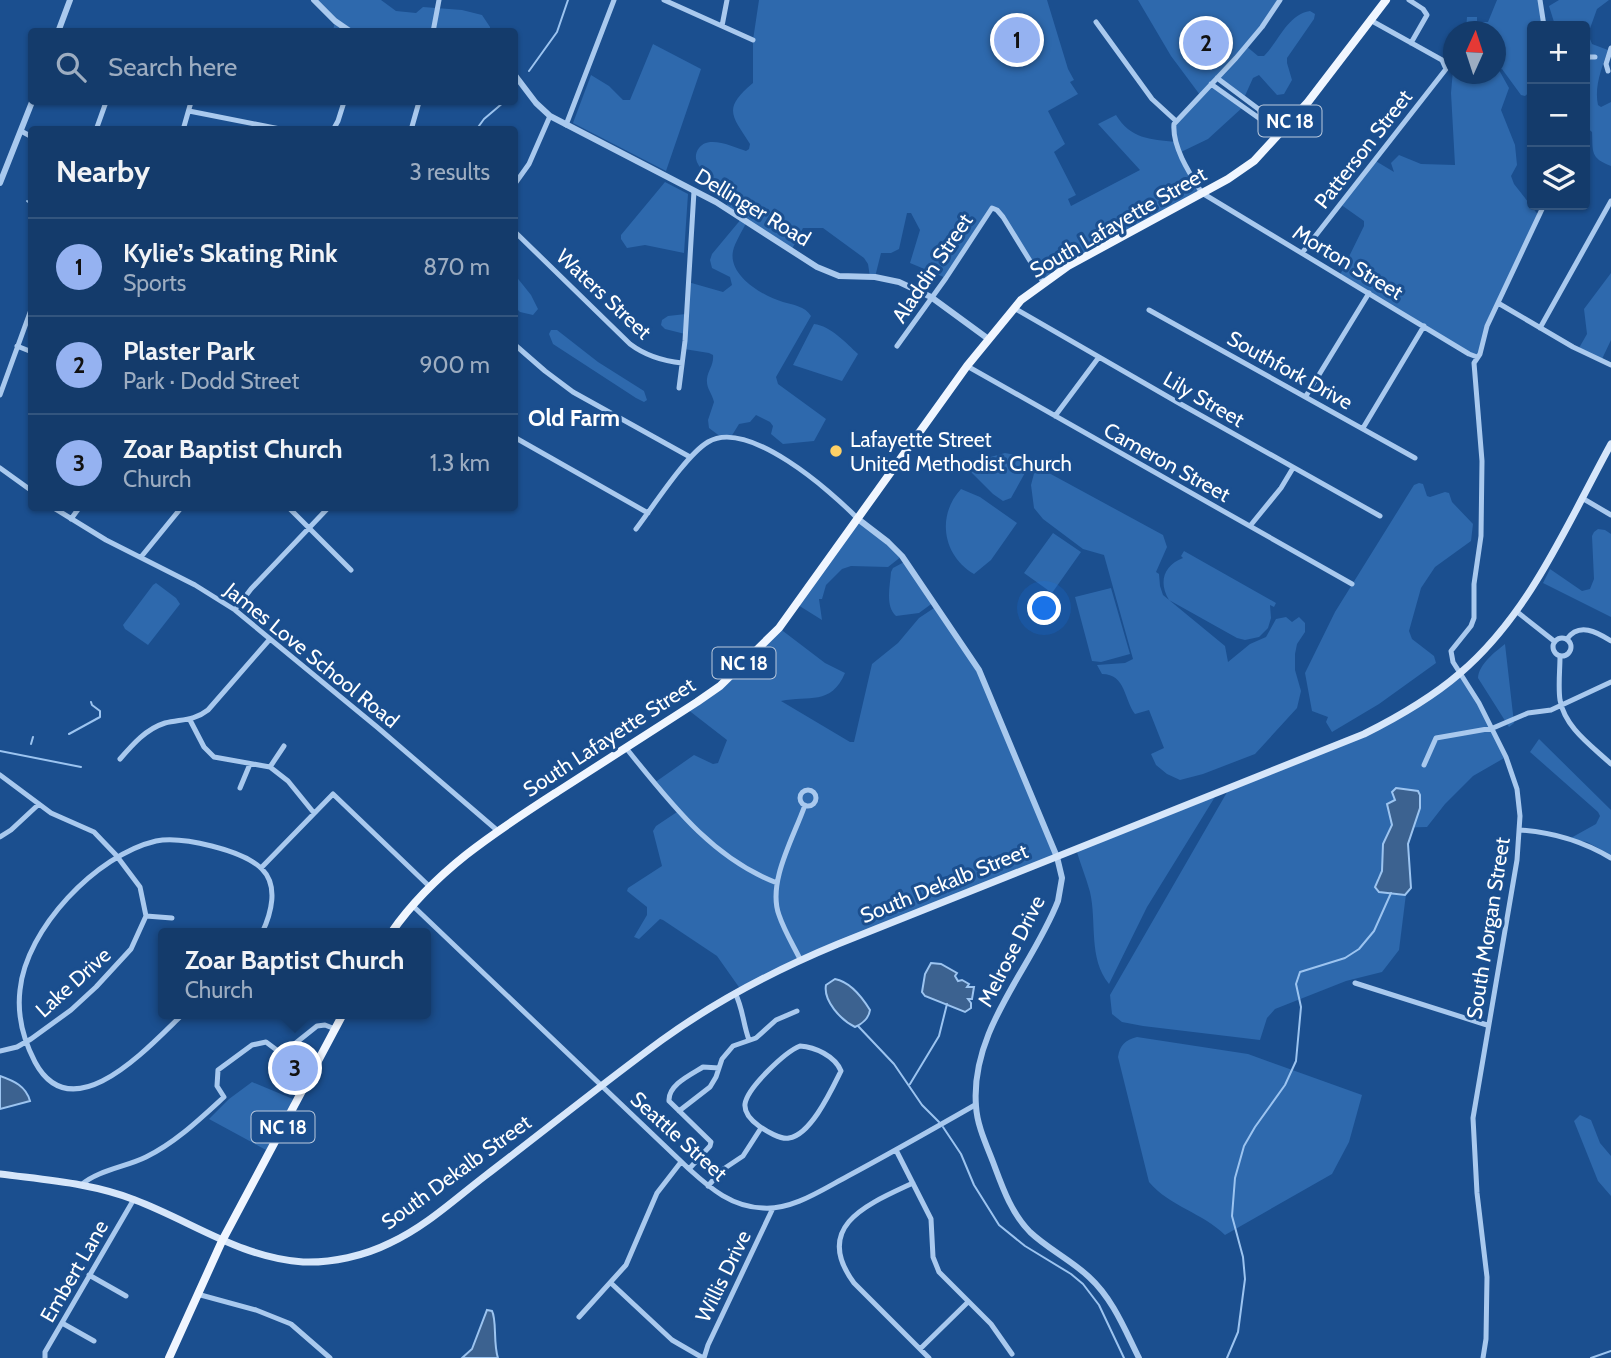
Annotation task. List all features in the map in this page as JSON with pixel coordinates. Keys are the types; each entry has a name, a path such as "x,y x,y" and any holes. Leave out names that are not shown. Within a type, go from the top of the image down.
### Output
{"main road":[{"name":"South Lafayette Street","path":"395,928 412,905 458,860 720,686 758,651 798,604 987,338 1014,307 1043,282 1202,194 1254,161 1386,0"},
{"name":"South Dekalb Street","path":"0,1174 81,1185 134,1199 222,1241 254,1252 305,1262 352,1256 379,1248 418,1226 663,1039 735,993 800,959 1364,734 1416,706 1461,673 1493,641 1516,611 1546,565 1611,444"},
{"name":"NC 18","path":"169,1358 222,1241 340,1019"}],"street":[{"path":"60,28 70,0"},
{"path":"314,0 345,28"},
{"path":"434,28 439,0"},
{"path":"566,125 614,0"},
{"path":"664,0 752,40"},
{"path":"722,26 727,0"},
{"path":"1202,194 1176,142 1173,127 1175,121 1262,27 1280,0"},
{"path":"1372,20 1410,43 1426,15 1423,9 1409,0"},
{"path":"1540,0 1543,21"},
{"path":"1096,22 1152,99 1175,121"},
{"name":"Patterson Street","path":"1302,253 1446,68 1446,64 1410,43"},
{"path":"1608,71 1606,64 1611,48"},
{"path":"1590,57 1595,57"},
{"path":"1217,78 1282,130"},
{"name":"Dellinger Road","path":"518,79 550,116 748,221 825,271 900,282 932,298 987,338"},
{"path":"1211,84 1282,130"},
{"path":"0,183 31,105"},
{"path":"97,126 105,105"},
{"path":"184,126 190,105"},
{"path":"335,126 343,105"},
{"path":"412,126 418,105"},
{"path":"189,111 265,126"},
{"path":"518,179 528,164 550,116"},
{"path":"20,131 28,135"},
{"path":"679,388 694,191"},
{"name":"Morton Street","path":"1202,194 1477,357"},
{"path":"1540,328 1611,201"},
{"name":"Aladdin Street","path":"897,346 992,208 1003,217 1043,282"},
{"name":"South Morgan Street","path":"1483,1358 1487,1277 1476,1193 1472,1132 1474,1103 1520,830 1517,789 1508,762 1493,728 1452,662 1451,651 1471,626 1474,618 1474,584 1482,519 1482,461 1474,367 1486,326 1542,210"},
{"name":"Waters Street","path":"518,235 630,344 654,358 682,363"},
{"path":"1306,397 1369,293"},
{"path":"1499,303 1573,347 1611,365"},
{"name":"Lily Street","path":"1014,307 1380,516"},
{"name":"Southfork Drive","path":"1149,310 1415,458"},
{"path":"0,395 28,317"},
{"path":"1363,428 1424,326"},
{"path":"17,346 28,350"},
{"path":"518,348 573,392 690,457"},
{"path":"1055,416 1099,357"},
{"name":"Cameron Street","path":"967,366 1352,584"},
{"path":"636,529 690,457 705,443 721,437 750,441 818,481 858,519"},
{"path":"518,440 648,513"},
{"path":"0,468 28,488"},
{"path":"1250,526 1281,488 1293,468"},
{"path":"1582,498 1611,515"},
{"name":"James Love School Road","path":"59,511 195,585 235,610 498,831"},
{"path":"71,519 77,511"},
{"path":"141,557 179,511"},
{"path":"292,511 351,570"},
{"path":"235,610 251,589 325,511"},
{"name":"Melrose Drive","path":"858,519 888,541 902,556 979,670 1057,857 1062,878 1058,901 989,1033 980,1068 975,1105 983,1137 1018,1216 1041,1241 1097,1285 1114,1309 1139,1358"},
{"path":"1516,611 1554,641"},
{"path":"1567,639 1571,633 1584,629 1611,641"},
{"path":"1554,641 1561,637 1571,644 1571,650 1560,656"},
{"path":"120,759 149,730 166,723 190,720 208,710 270,639"},
{"path":"1554,641 1553,649 1560,656 1562,705 1575,730 1611,764"},
{"path":"1424,765 1436,738 1493,728 1528,713 1551,710 1611,682"},
{"path":"190,720 204,747 214,757 270,767 288,781 314,813"},
{"path":"270,767 284,746"},
{"path":"626,748 695,831 753,874 777,883"},
{"path":"240,788 250,764"},
{"path":"0,775 63,819 94,832 140,887 146,916 172,918"},
{"path":"261,868 333,794 430,887"},
{"path":"0,837 39,804"},
{"path":"800,959 779,915 776,900 777,883 805,805"},
{"path":"1520,830 1536,831 1589,846 1611,858"},
{"path":"178,1019 132,1062 84,1089 63,1088 39,1069 27,1041 18,1005 26,959 61,905 78,887 132,849 158,841 174,840 216,846 261,868 272,888 271,912 264,928"},
{"name":"Seattle Street","path":"412,905 681,1162 718,1194 740,1204 773,1208 794,1203 975,1105"},
{"name":"Lake Drive","path":"0,1051 17,1047 27,1041 71,1010 96,987 131,949 146,916"},
{"path":"1355,983 1488,1025"},
{"path":"735,993 741,1004 748,1040"},
{"path":"679,1111 710,1087 726,1054 733,1046 756,1038 776,1020 797,1011"},
{"path":"81,1185 95,1176 150,1155 176,1138 224,1097 218,1090 218,1070 252,1045 266,1042 282,1054 317,1026 325,1025 335,1029"},
{"path":"800,1046 808,1046 838,1064 841,1071 836,1081 813,1119 800,1133 784,1139 761,1128 747,1114 747,1097 783,1056 800,1046"},
{"path":"689,1169 711,1142 669,1101 670,1091 703,1067 719,1068"},
{"path":"708,1186 722,1170 743,1156 761,1128"},
{"path":"896,1150 931,1219 933,1257 939,1272 996,1330 1012,1354"},
{"path":"579,1318 612,1284 626,1265 660,1187 681,1162"},
{"path":"913,1183 859,1210 843,1229 839,1241 844,1269 854,1283 929,1358"},
{"name":"Embert Lane","path":"45,1358 45,1352 134,1199"},
{"name":"Willis Drive","path":"704,1358 773,1208"},
{"path":"89,1275 126,1296"},
{"path":"612,1284 672,1340 704,1358"},
{"path":"197,1294 256,1310 287,1322 330,1358"},
{"path":"920,1349 968,1302"},
{"path":"62,1323 94,1341"}],"shaded area":[{"path":"314,0 381,0 396,11 416,13 423,7 462,10 482,15 490,28 334,28 335,21"},
{"path":"759,0 1047,0 1068,69 1074,80 1070,82 1078,94 1048,111 1065,144 1054,152 1076,195 1068,199 1071,206 1140,170 1098,124 1116,115 1134,133 1176,142 1173,127 1200,95 1171,56 1138,0 1280,0 1246,46 1258,56 1264,56 1296,17 1310,11 1315,14 1287,58 1292,80 1284,94 1277,95 1259,75 1253,78 1244,98 1217,78 1211,84 1243,107 1208,139 1181,152 1202,193 1043,282 1003,217 993,208 946,278 910,263 920,230 911,213 907,213 899,249 891,253 881,253 875,277 870,277 864,258 823,228 803,228 792,249 747,221 733,251 733,260 741,277 757,290 802,308 811,316 776,377 778,384 826,419 814,441 783,444 771,434 773,426 770,422 756,415 750,422 739,424 731,437 721,437 709,428 708,420 714,402 707,379 713,355 684,349 685,334 665,329 661,325 662,320 668,316 686,314 688,282 723,292 732,285 730,277 712,268 710,260 742,218 726,208 731,194 700,168 696,156 699,148 709,142 746,151 749,149 750,144 733,112 737,99 753,83 753,40"},
{"path":"1497,0 1540,0 1543,21 1527,21 1525,96 1521,95 1506,74 1506,21 1488,21"},
{"path":"1559,0 1609,0 1597,9 1590,28 1590,21 1554,21 1549,6"},
{"path":"1467,17 1477,17 1477,21 1467,21"},
{"path":"1590,39 1592,44 1608,50 1599,77 1597,98 1601,107 1611,102 1611,166 1594,154"},
{"path":"653,44 701,69 666,171 573,123 591,75 609,86 623,100 630,100"},
{"path":"1506,83 1509,88 1501,110 1515,145 1517,165 1511,176 1527,201 1527,210 1534,210 1539,216 1487,326 1480,353 1476,357 1340,275 1364,221 1340,204 1374,160 1394,172 1391,163 1399,155 1421,164 1455,165 1452,84"},
{"path":"665,182 688,194 684,253 645,245 627,248 621,235"},
{"path":"1611,273 1611,340 1602,359 1579,348 1587,334 1584,309"},
{"path":"518,279 538,309 533,315 520,312"},
{"path":"814,324 832,331 858,354 842,381 793,365"},
{"path":"551,330 557,330 598,362 644,391 647,400 644,402 636,398 553,344 549,334"},
{"path":"1005,453 1021,456 1031,462 1011,498 1003,501 970,471 987,458"},
{"path":"1036,466 1163,535 1167,547 1156,572 1159,574 1163,595 1225,646 1228,662 1250,644 1266,637 1276,619 1286,617 1292,622 1299,617 1305,623 1305,632 1297,644 1295,654 1295,670 1301,691 1297,708 1255,754 1180,780 1156,765 1151,754 1164,748 1149,710 1135,714 1120,683 1110,675 1102,674 1097,665 1125,663 1133,659 1104,555 1083,549 1043,519 1034,508 1031,485"},
{"path":"1423,484 1427,496 1430,497 1449,493 1452,502 1473,524 1471,541 1435,567 1421,588 1409,631 1412,639 1434,656 1436,663 1379,704 1332,732 1326,722 1328,717 1312,711 1305,673 1335,612 1414,485"},
{"path":"961,489 980,497 1017,523 991,560 974,574 955,557 946,535 948,511"},
{"path":"858,519 902,556 888,567 851,566 842,569 826,585 822,599 819,599 822,620 798,605"},
{"path":"1598,529 1611,534 1611,617 1543,583 1550,569 1582,591 1590,589 1594,579 1592,536"},
{"path":"1053,533 1081,552 1052,593 1024,573"},
{"path":"1184,551 1276,603 1274,607 1270,605 1271,618 1268,628 1259,637 1245,640 1237,638 1169,600 1164,587 1165,575 1171,565 1183,558 1181,556"},
{"path":"906,561 934,602 919,613 896,616 889,601 891,572"},
{"path":"156,583 180,604 148,645 123,625"},
{"path":"1111,588 1130,654 1101,662 1092,661 1075,597"},
{"path":"937,606 967,648 1057,857 838,944 741,990 717,956 663,920 660,919 639,939 634,937 647,915 647,907 627,891 628,888 662,866 653,831 677,812 654,783 694,755 713,764 718,763 727,740 687,709 720,686 779,628 825,663 845,673 826,695 781,701 854,742 872,664 898,643 919,618"},
{"path":"1505,644 1514,723 1509,727 1478,678 1484,663"},
{"path":"1461,673 1506,757 1473,776 1427,827 1391,828 1382,855 1382,871 1377,879 1379,892 1406,894 1399,950 1382,972 1346,981 1275,1009 1267,1018 1260,1040 1143,1026 1122,1022 1112,1014 1110,995 1230,787 1386,723"},
{"path":"1539,739 1611,810 1611,855 1587,842 1569,839 1596,824 1600,816 1530,752"},
{"path":"1396,788 1418,791 1420,795 1420,808 1408,844 1411,888 1405,895 1379,892 1375,887 1382,871 1383,844 1392,825 1387,804 1395,800 1392,792"},
{"path":"1218,792 1147,907 1109,984 1098,963 1090,892 1076,849"},
{"path":"931,963 941,964 957,973 955,976 958,981 969,984 967,987 974,987 972,999 968,999 971,1008 965,1012 925,996 922,992 925,974"},
{"path":"835,979 851,987 870,1010 865,1020 855,1027 839,1015 827,997 826,985"},
{"path":"1137,1037 1248,1054 1362,1095 1349,1142 1332,1174 1225,1235 1166,1197 1149,1182 1118,1057 1124,1044"},
{"path":"0,1076 15,1082 30,1101 0,1109"},
{"path":"252,1082 293,1099 266,1150 209,1119 229,1099"},
{"path":"1580,1115 1591,1120 1600,1143 1611,1156 1611,1196 1598,1181 1574,1121"},
{"path":"487,1310 492,1311 493,1315 498,1358 462,1358 472,1349"}],"waterway":[{"path":"529,71 557,32 568,0"},
{"path":"479,126 500,105"},
{"path":"69,734 100,717 100,711 91,702"},
{"path":"31,744 33,737"},
{"path":"0,751 81,767"},
{"path":"1227,1358 1238,1332 1245,1279 1243,1257 1232,1216 1235,1178 1244,1146 1285,1085 1296,1061 1301,1007 1296,984 1300,972 1345,958 1359,949 1374,931 1391,893"},
{"path":"910,1084 939,1036 947,1004"},
{"path":"858,1026 894,1064 922,1105 939,1122"},
{"path":"943,1127 961,1154 974,1185 999,1225 1025,1246 1083,1284 1099,1305 1124,1358"},
{"path":"1591,1358 1611,1351"}],"place":[{"name":"Kylie’s Skating Rink","path":"1017,40"},
{"name":"Plaster Park","path":"1206,43"},
{"name":"Lafayette Street United Methodist Church","path":"836,451"},
{"name":"Zoar Baptist Church","path":"295,1068"}],"district":[{"name":"Old Farm","path":"574,418"}]}
